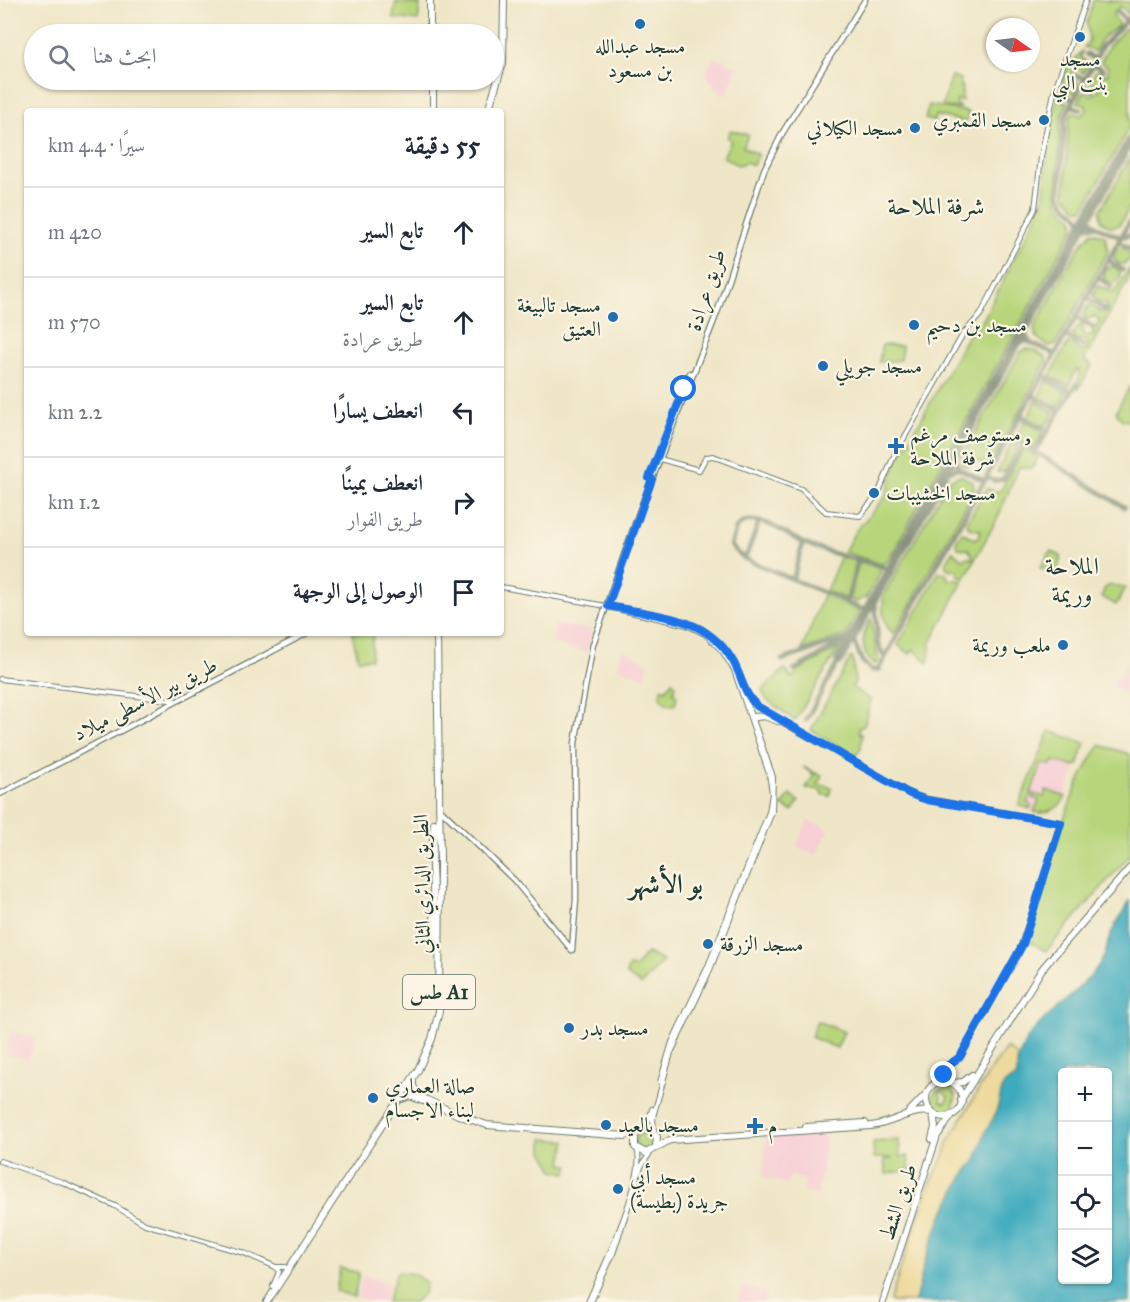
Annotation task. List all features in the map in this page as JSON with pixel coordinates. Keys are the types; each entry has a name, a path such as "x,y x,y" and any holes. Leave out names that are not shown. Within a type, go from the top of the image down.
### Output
{"highway":[{"path":"431,0 431,24"},
{"path":"502,0 502,24"},
{"path":"432,90 433,108"},
{"path":"432,90 433,108"},
{"path":"487,108 493,90"},
{"name":"الطريق الدائري الثاني","path":"326,1208 415,1073 428,1049 439,1011 440,893 435,636"},
{"name":"الطريق الدائري الثاني","path":"267,1301 426,1046 435,1010 435,909 432,865 435,636"},
{"path":"434,828 436,857 439,839"},
{"path":"397,1101 410,1096 487,1125 633,1143 645,1153 657,1140 883,1122 912,1110 932,1086 963,1082 972,1076 1040,966 1130,864"},
{"path":"657,1140 871,1126 888,1123 916,1112 945,1117 952,1115 959,1109 961,1101 1042,969 1130,868"},
{"path":"435,909 436,870 440,893"},
{"path":"415,1073 412,1079 414,1088 426,1101"},
{"path":"950,1083 960,1091 961,1101"},
{"path":"927,1093 926,1100 932,1113"},
{"name":"طريق الشط","path":"881,1302 933,1136 932,1113"},
{"name":"طريق الشط","path":"881,1302 937,1136 952,1115"},
{"path":"633,1143 639,1131 648,1129 657,1140"},
{"name":"الطريق الدائري الثاني","path":"267,1301 285,1267 321,1216"}],"main road":[{"name":"طريق عرادة","path":"437,807 514,880 572,950 576,899 575,736 592,644 651,479 717,313 760,178 783,132 864,0"},
{"name":"طريق عرادة","path":"814,79 864,0"},
{"path":"660,459 699,470 705,457 712,456 801,489 826,512 860,516 879,494 885,471 963,334 981,314 1035,209 1041,157 1054,92 1086,0"},
{"path":"651,479 674,419"},
{"path":"504,588 681,620 701,628 728,653 744,692 771,783 770,811 708,966 672,1042 649,1121 639,1131"},
{"path":"590,1302 615,1248 642,1164 657,1140 653,1118 671,1053 710,970 772,812 773,777 731,664 709,637 679,622 617,609"},
{"name":"طريق بير الأسطى ميلاد","path":"0,794 301,636"},
{"path":"0,679 177,701"},
{"path":"744,692 780,722 916,797 1061,823 1019,952 960,1057 945,1067 932,1086"},
{"path":"751,717 769,715"},
{"path":"751,717 764,717 780,722"},
{"path":"945,1067 944,1075 950,1083"},
{"path":"590,1302 609,1257 633,1187 639,1162 633,1143"},
{"path":"0,1161 62,1182 116,1206 145,1224 244,1254 276,1267 285,1267"},
{"path":"273,1286 279,1272 276,1267"}],"shaded area":[{"path":"714,56 737,67 727,95 714,89 713,83 705,74"},
{"path":"556,624 593,630 588,653 552,643"},
{"path":"622,649 649,663 645,677 618,668"},
{"path":"1130,660 1130,687 1126,694 1111,687"},
{"path":"1050,731 1085,743 1063,802 1039,814 1019,806"},
{"path":"808,820 829,831 816,855 796,846"},
{"path":"11,1031 35,1038 29,1060 6,1054"},
{"path":"826,1135 818,1196 803,1190 805,1180 790,1175 787,1185 763,1177 766,1136"},
{"path":"363,1274 389,1283 385,1302 372,1302 357,1297"},
{"path":"743,1285 766,1292 764,1302 737,1302"}],"green space":[{"path":"1093,0 1130,2 1129,14 1120,6 1113,14 1119,25 1102,38 1095,52 1084,47 1089,41 1087,23"},
{"path":"396,2 420,5 418,21 393,18"},
{"path":"1126,28 1130,31 1130,126 1083,209 1078,209 1065,195 1069,118 1073,112 1081,116 1087,111 1086,106 1078,102 1084,92 1092,95 1099,91 1098,86 1090,82 1096,71 1108,74 1108,67 1101,62 1109,46"},
{"path":"1082,51 1081,58 1089,63 1083,73 1079,69 1072,70 1072,78 1078,82 1074,93 1061,89 1062,101 1068,102 1061,116 1057,196 1059,204 1074,220 1074,227 887,562 881,564 844,552 855,532 886,496 895,466 968,335 983,320 1043,203 1049,138 1060,85 1068,67"},
{"path":"951,76 960,79 962,101 957,100 956,104 960,108 942,107"},
{"path":"929,105 969,112 966,122 935,115 934,121 925,119"},
{"path":"731,130 748,135 743,147 758,154 753,165 747,162 738,165 723,157 731,141 727,137"},
{"path":"1130,158 1130,207 1119,225 1111,227 1101,221 1100,211"},
{"path":"1092,232 1105,236 1108,251 1056,344 1049,346 1036,336 1035,326 1080,246"},
{"path":"1122,248 1128,250 1130,256 1128,262 1122,264 1116,262 1114,256 1116,250"},
{"path":"1112,267 1118,269 1120,275 1118,281 1112,283 1106,281 1104,275 1106,269"},
{"path":"1130,268 1130,276 1084,360 1092,365 1078,390 1079,370 1076,370 1069,386 1050,376 1068,343 1085,351 1088,344 1084,340 1077,340 1072,334 1081,324 1084,325 1082,330 1086,336 1094,334 1092,330 1100,321 1094,316 1086,320 1083,314 1089,305 1101,312 1106,312 1107,304 1097,301 1093,296 1098,286 1114,293"},
{"path":"882,345 902,346 900,360 879,362"},
{"path":"1026,349 1034,350 1046,357 1046,361 991,464 985,465 974,459 968,466 962,465 962,456 1021,352"},
{"path":"1046,380 1066,393 1058,407 1039,397"},
{"path":"1130,386 1130,421 1122,420 1116,412"},
{"path":"1035,401 1054,413 1045,426 1028,418"},
{"path":"1024,421 1041,430 1042,434 1036,446 1033,447 1017,438"},
{"path":"1012,442 1018,446 1017,449 1004,472 997,472"},
{"path":"1028,451 1038,458 1032,468 1019,467 997,519 975,559 968,549 958,548 956,542 962,532 974,539 979,537 980,530 969,528 967,522 987,488 995,492 1001,490 1022,452"},
{"path":"960,475 973,482 974,491 894,634 885,621 884,595 949,480"},
{"path":"953,551 962,559 969,557 975,560 964,579 959,576 957,570 948,569 945,565"},
{"path":"1051,551 1061,556 1057,574 1040,568"},
{"path":"841,556 853,559 856,563 848,595 845,598 826,591"},
{"path":"864,562 879,566 881,571 867,597 856,602 850,599 858,565"},
{"path":"939,572 946,573 948,579 963,581 931,642 928,662 913,649 910,654 898,645"},
{"path":"1110,585 1126,587 1116,605 1102,597 1104,589"},
{"path":"824,593 859,611 846,635 802,650"},
{"path":"871,619 878,661 875,664 866,654 863,643 865,630"},
{"path":"353,636 373,636 371,659 358,659"},
{"path":"839,648 795,721 766,699 762,690 785,669 791,678 796,675 795,672"},
{"path":"851,657 855,682 852,687 871,700 864,726 859,728 859,733 862,734 861,749 855,756 811,730"},
{"path":"672,681 676,685 673,693 677,695 675,705 667,704 660,697 662,688 666,690"},
{"path":"1050,731 1085,743 1078,765 1072,766 1054,761 1051,765 1042,764 1027,803 1031,805 1030,809 1019,805"},
{"path":"1100,745 1130,754 1130,855 1046,951 1027,940 1065,815 1086,767"},
{"path":"803,767 822,776 818,784 832,788 830,796 821,794 821,790 806,788 814,775"},
{"path":"1046,790 1066,797 1052,810 1043,813 1034,812 1039,800 1032,798 1033,794 1045,797"},
{"path":"790,795 799,802 792,811 782,806"},
{"path":"647,953 663,961 641,985 626,974 629,966 635,968"},
{"path":"817,1021 844,1032 837,1048 811,1037"},
{"path":"945,1087 951,1089 956,1095 953,1108 945,1111 938,1110 932,1097 936,1090 940,1090 941,1102 946,1103 948,1097 941,1090"},
{"path":"641,1131 652,1133 656,1142 650,1150 639,1149 635,1140"},
{"path":"543,1139 566,1141 562,1164 569,1165 567,1173 554,1170 543,1151"},
{"path":"899,1140 900,1157 908,1156 910,1170 886,1174 884,1160 893,1158 874,1158 873,1142"},
{"path":"340,1268 359,1273 354,1297 336,1291"},
{"path":"397,1272 414,1274 426,1282 424,1293 415,1302 387,1302"}],"sand":[{"path":"1007,1048 1017,1056 1017,1077 1008,1081 975,1164 963,1176 941,1218 925,1261 915,1302 892,1302 890,1300 927,1191 945,1154 948,1142 989,1072"}],"water":[{"path":"1130,900 1130,1302 915,1302 925,1261 941,1218 963,1176 976,1160 986,1130 996,1114 1003,1085 1017,1077 1019,1059 1025,1042 1049,1014 1092,974 1104,956 1112,932"}],"taxiway":[{"path":"1117,12 1130,24"},
{"path":"1083,225 1082,220 1065,204 1060,194 1065,117 1102,46 1130,17"},
{"path":"1086,54 1095,59"},
{"path":"1093,64 1103,70"},
{"path":"1076,75 1085,79"},
{"path":"1082,84 1092,90"},
{"path":"1065,95 1074,100"},
{"path":"1071,105 1081,110"},
{"path":"1079,232 1087,226 1096,226 1091,220 1090,212"},
{"path":"852,637 862,661 871,670 878,670 1130,221"},
{"path":"1096,226 1120,237"},
{"path":"1121,237 1130,235"},
{"path":"1119,242 1130,248"},
{"path":"1109,257 1112,263 1123,270"},
{"path":"1098,277 1111,287"},
{"path":"1086,298 1106,310"},
{"path":"1076,317 1093,327"},
{"path":"1025,328 1030,342"},
{"path":"1066,336 1083,346"},
{"path":"1014,347 1026,341 1055,354"},
{"path":"1043,375 1070,391"},
{"path":"1035,452 1077,383"},
{"path":"1032,395 1059,411"},
{"path":"1020,415 1047,431"},
{"path":"1010,436 1124,507"},
{"path":"987,477 994,481 1003,479 1024,445"},
{"path":"955,453 958,467"},
{"path":"944,473 958,468 985,481"},
{"path":"867,611 745,559 731,546 736,528 743,522 760,522 814,547 890,569"},
{"path":"745,559 759,522"},
{"path":"793,578 803,543"},
{"path":"847,601 858,559"},
{"path":"875,597 878,643 882,654 887,654"},
{"path":"782,660 852,637 794,670"},
{"path":"806,720 839,661"}],"runway":[{"path":"839,661 1130,141"}],"place":[{"name":"مسجد عبدالله بن مسعود","path":"640,24"},
{"name":"مسجد بنت البي","path":"1080,37"},
{"name":"مسجد القمبري","path":"1044,120"},
{"name":"مسجد الكيلاني","path":"915,128"},
{"name":"مسجد تالبيغة العتيق","path":"613,317"},
{"name":"مسجد بن دحيم","path":"914,325"},
{"name":"مسجد جويلي","path":"823,366"},
{"name":"مستوصف مرغم , شرفة الملاحة","path":"896,446"},
{"name":"مسجد الخشيبات","path":"874,493"},
{"name":"ملعب وريمة","path":"1063,645"},
{"name":"مسجد الزرقة","path":"708,944"},
{"name":"مسجد بدر","path":"569,1028"},
{"name":"صالة العماري لبناء الاجسام","path":"373,1098"},
{"name":"مسجد بالعيد","path":"606,1125"},
{"name":"م","path":"755,1126"},
{"name":"مسجد أبي جريدة (بطيسة)","path":"618,1189"}],"district":[{"name":"شرفة الملاحة","path":"936,206"},
{"name":"الملاحة وريمة","path":"1072,580"},
{"name":"بو الأشهر","path":"666,883"}],"route":[{"path":"684,389 649,478 652,479 633,528 608,606 672,618 701,628 728,653 734,662 744,692 757,706 780,722 910,794 927,800 1061,823 1023,944 960,1057 945,1067 944,1075"}]}
